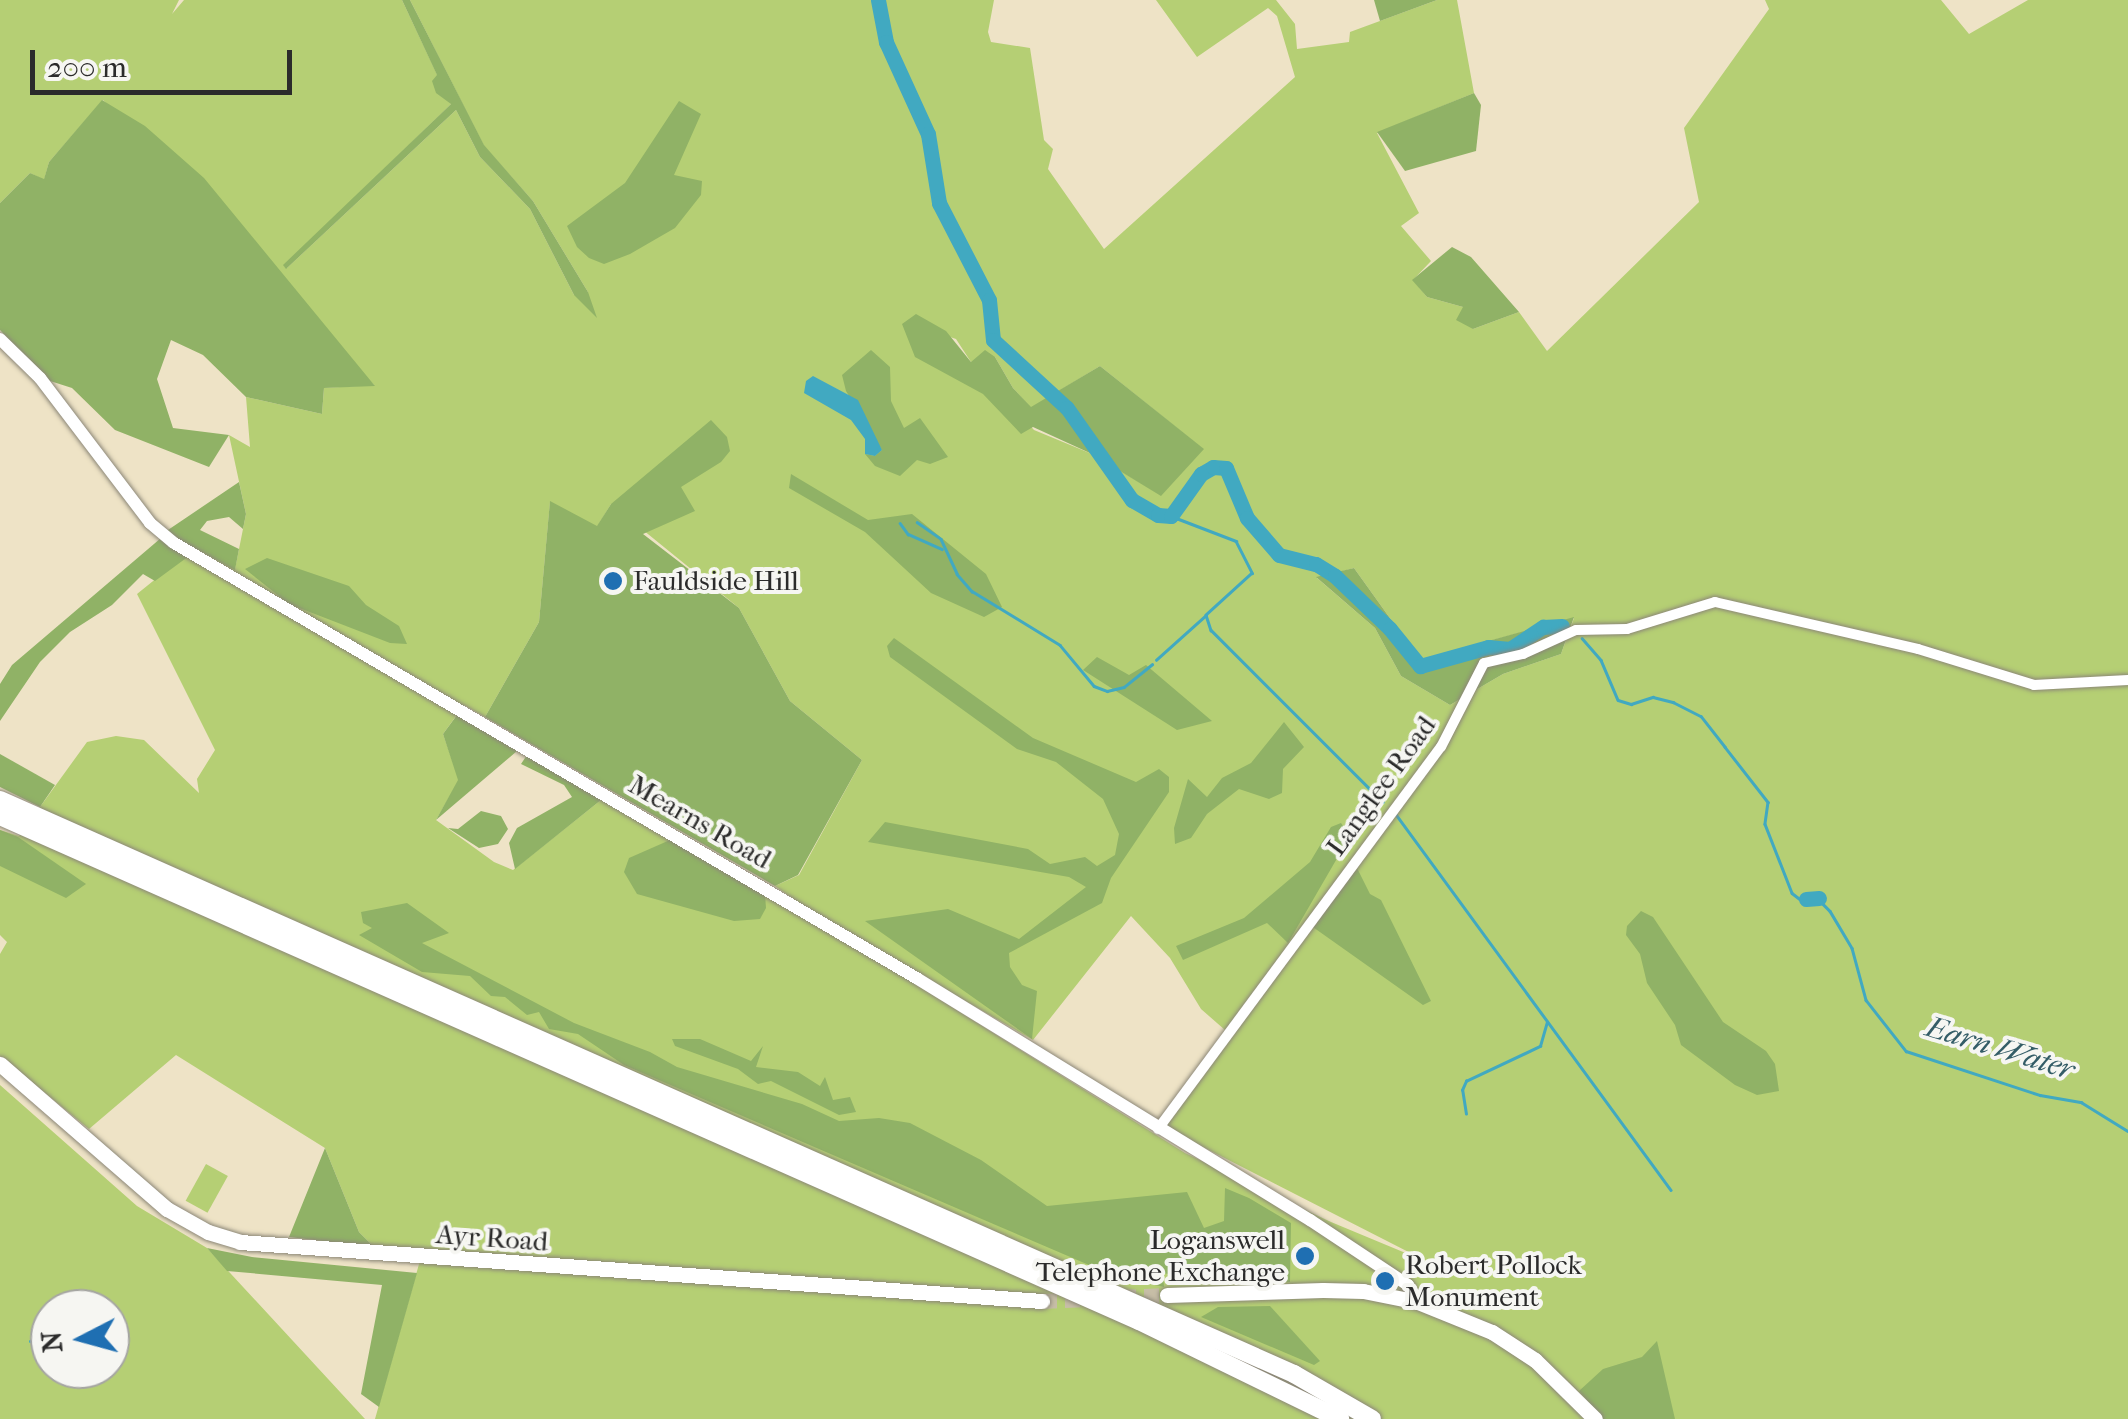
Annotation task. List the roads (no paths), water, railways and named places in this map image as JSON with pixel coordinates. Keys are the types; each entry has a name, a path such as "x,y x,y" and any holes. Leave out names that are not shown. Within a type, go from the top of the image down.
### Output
{"highway":[{"path":"0,798 1294,1374 1372,1419"},
{"path":"0,816 1139,1321 1340,1419"}],"main road":[{"name":"Ayr Road","path":"0,1064 167,1209 208,1232 240,1242 1042,1300"},
{"path":"1167,1295 1363,1291 1418,1302 1492,1332 1535,1360 1595,1419"}],"street":[{"name":"Mearns Road","path":"0,338 40,378 150,523 174,543 918,979 1310,1220 1408,1285 1418,1302"},
{"name":"Langlee Road","path":"1158,1128 1441,747 1484,663 1523,654 1576,630 1627,630 1716,602 1918,650 2034,685 2128,680"}],"water":[{"path":"813,376 858,400 882,450 875,456 865,454 865,439 851,420 804,393 806,381"}],"waterway":[{"name":"Earn Water","path":"878,0 886,42 928,134 939,203 989,300 993,340 1067,408 1132,500 1158,515 1171,516 1201,474 1213,467 1226,468 1247,518 1279,555 1316,564 1335,576 1390,629 1420,666 1488,647 1510,649 1543,627 1562,626"},
{"path":"1171,516 1236,541 1252,573 1206,615 1211,630 1383,802"},
{"path":"917,522 941,539 957,574 972,591 1060,645 1094,686 1107,691 1124,687 1152,664"},
{"path":"900,523 908,534 942,549"},
{"path":"1156,660 1206,615"},
{"name":"Earn Water","path":"1582,638 1601,660 1618,700 1631,704 1653,697 1701,716 1768,802 1765,824 1792,893 1801,900 1815,896 1830,911 1852,948 1866,1000 1906,1051 2040,1095 2081,1102 2128,1131"},
{"path":"1395,813 1671,1190"},
{"name":"Earn Water","path":"1806,899 1819,898"},
{"path":"1466,1114 1462,1090 1466,1081 1540,1046 1547,1022"}],"tunnel":[{"path":"1121,1297 1167,1295"},
{"path":"1042,1301 1088,1299"}],"place":[{"name":"Fauldside Hill","path":"613,581"},
{"name":"Loganswell Telephone Exchange","path":"1305,1256"},
{"name":"Robert Pollock Monument","path":"1385,1281"}]}
